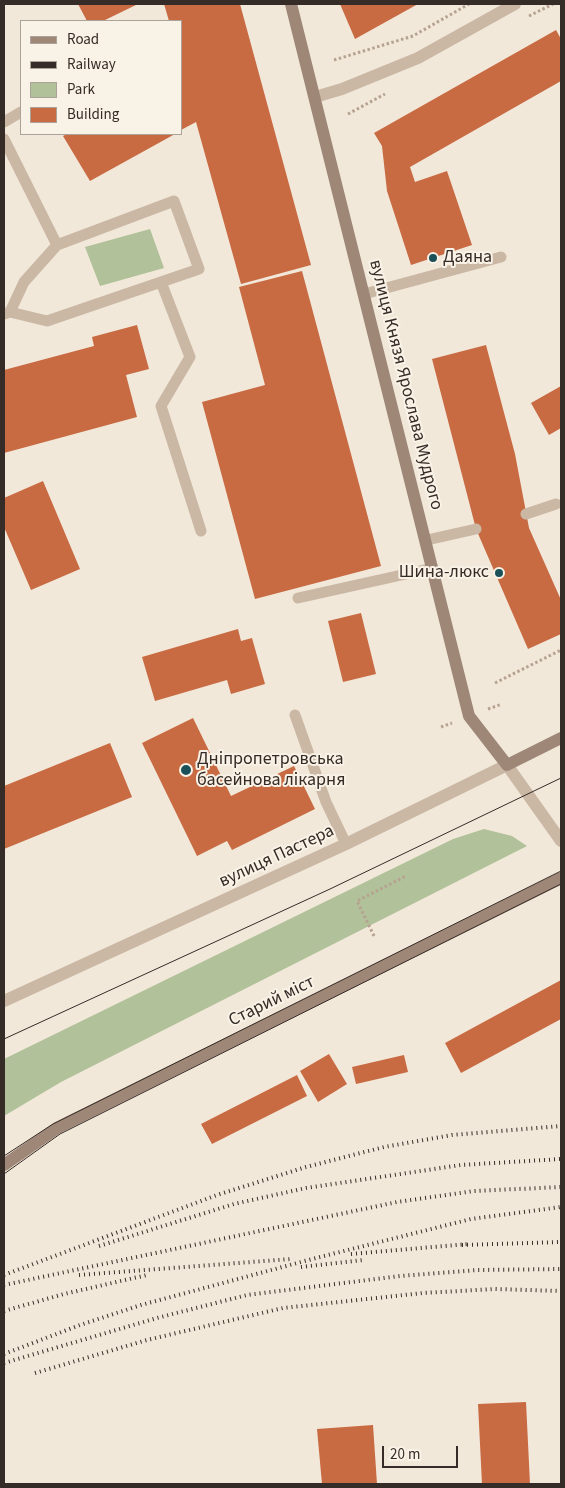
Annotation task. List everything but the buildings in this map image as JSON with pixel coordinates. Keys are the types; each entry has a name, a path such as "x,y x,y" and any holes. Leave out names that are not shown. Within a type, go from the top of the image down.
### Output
{"main road":[{"name":"вулиця Князя Ярослава Мудрого","path":"291,4 427,540 469,716 507,765"},
{"name":"вулиця Пастера","path":"507,765 561,738"},
{"name":"Старий міст","path":"4,1165 57,1128 561,878"}],"street":[{"path":"315,97 342,89 418,58 515,4"},
{"path":"507,765 561,841"},
{"name":"вулиця Пастера","path":"4,1001 346,844 507,765"}],"lane":[{"path":"4,122 20,113"},
{"path":"4,139 57,245"},
{"path":"174,201 199,269 47,321 7,313 24,282 57,245 174,201"},
{"path":"364,294 501,257"},
{"path":"161,282 190,357 161,406 201,531"},
{"path":"526,514 556,504"},
{"path":"427,540 476,529"},
{"path":"298,598 433,568"},
{"path":"295,715 326,802 346,844"}],"path":[{"path":"334,60 412,36 469,4"},
{"path":"496,683 561,650"},
{"path":"374,936 357,901 406,876"}],"green space":[{"path":"150,229 164,268 100,286 85,247"},
{"path":"484,829 512,836 527,846 61,1082 4,1116 4,1059 453,839"}],"tram line":[{"path":"4,1039 330,889 561,778"},
{"path":"4,1156 53,1124 561,871"},
{"path":"4,1174 60,1134 561,884"}],"railway":[{"path":"4,1275 217,1195 306,1167 384,1147 452,1135 561,1126"},
{"path":"99,1246 234,1204 306,1188 461,1165 561,1159"},
{"path":"4,1285 397,1202 474,1191 561,1187"},
{"path":"4,1354 80,1325 141,1305 316,1258 471,1219 561,1207"},
{"path":"462,1245 561,1242"},
{"path":"351,1254 468,1244"},
{"path":"79,1275 291,1259"},
{"path":"301,1267 363,1260"},
{"path":"4,1363 157,1318 247,1295 400,1276 478,1270 561,1269"},
{"path":"4,1311 64,1294 147,1275"},
{"path":"35,1373 147,1340 283,1308 423,1293 495,1289 561,1291"}],"place":[{"name":"Даяна","path":"433,258"},
{"name":"Шина-люкс","path":"499,573"},
{"name":"Дніпропетровська басейнова лікарня","path":"186,770"}]}
